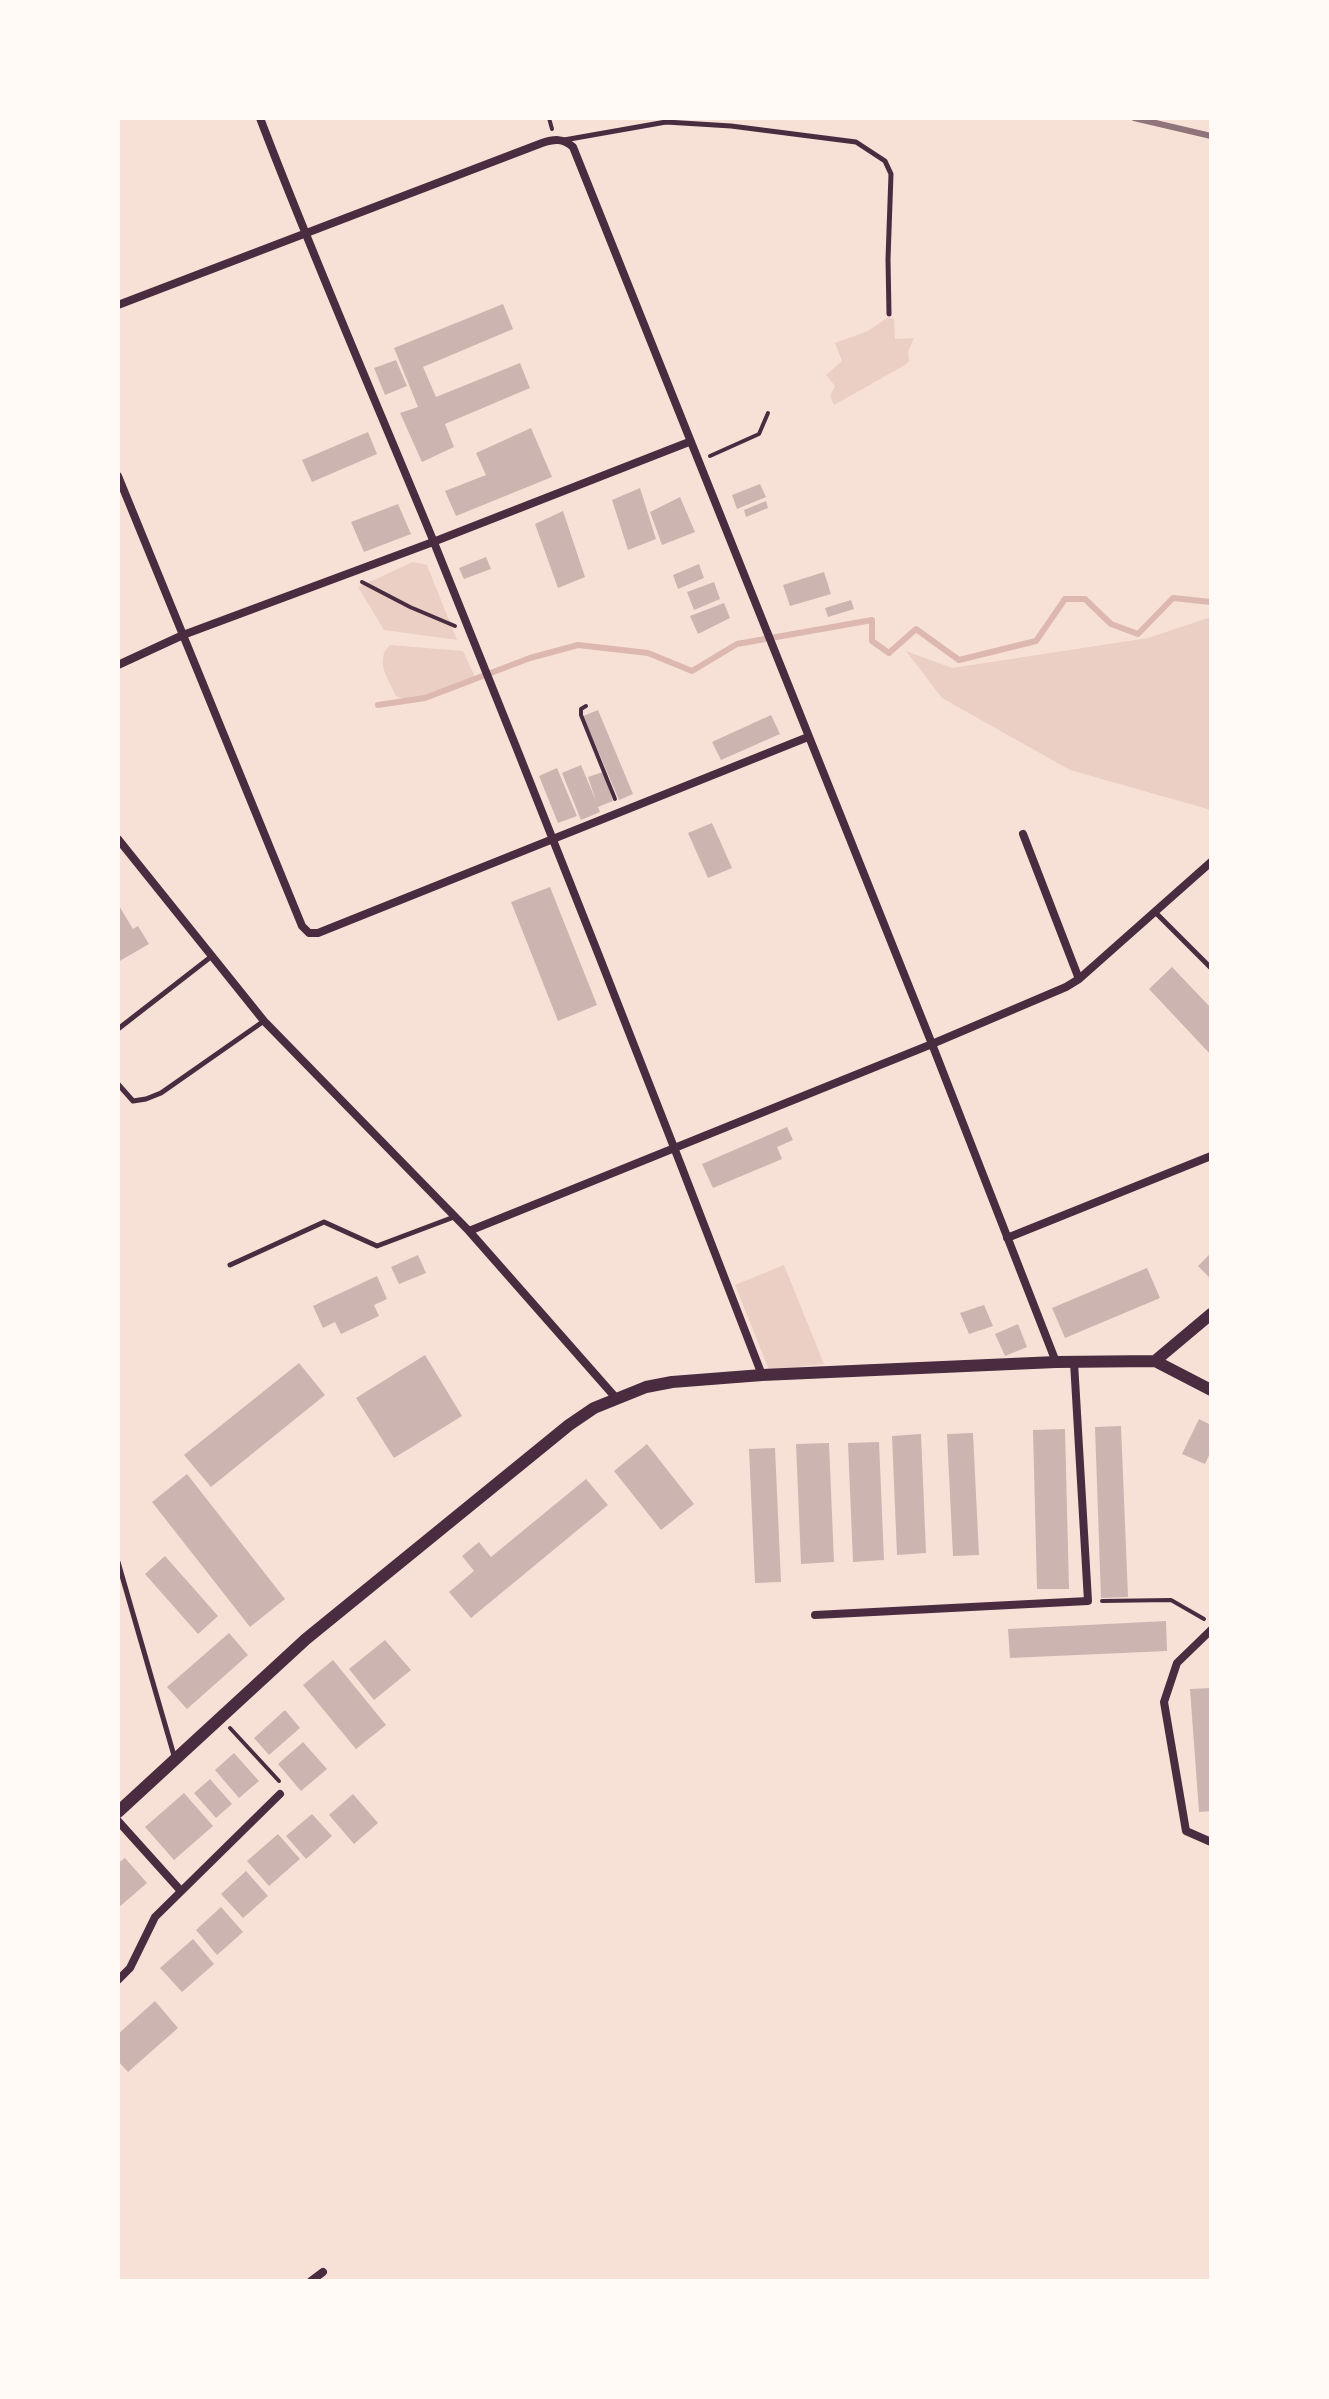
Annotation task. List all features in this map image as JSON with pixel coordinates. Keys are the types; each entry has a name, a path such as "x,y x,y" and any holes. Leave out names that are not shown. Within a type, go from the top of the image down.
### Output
{"street":[{"path":"260,118 304,234 433,542 762,1375"},
{"path":"118,305 542,143 563,140 577,154 1056,1362"},
{"path":"118,665 183,635 689,442"},
{"path":"118,476 302,926 309,933 318,933 808,737"},
{"path":"1023,834 1079,979"},
{"path":"118,839 264,1021 469,1231 616,1398"},
{"path":"469,1231 932,1044 1079,979 1211,862"},
{"path":"1007,1238 1211,1156"},
{"path":"1155,1361 1211,1314"},
{"path":"118,1812 306,1639 569,1425 616,1398 672,1382 1056,1362 1155,1361 1211,1390"},
{"path":"815,1615 1088,1601 1074,1362"},
{"path":"1211,1630 1177,1663 1164,1702 1186,1831 1211,1842"},
{"path":"118,1980 130,1968 155,1917 280,1794"},
{"path":"118,1821 181,1891"},
{"path":"311,2281 323,2272"}],"lane":[{"path":"563,140 666,122 731,126 856,142 885,161 891,174 889,314"},
{"path":"1156,913 1211,968"},
{"path":"118,1029 212,956"},
{"path":"118,1084 133,1101 161,1093 264,1021"},
{"path":"230,1265 324,1222 377,1246 455,1217"},
{"path":"118,1562 176,1760"}],"path":[{"path":"697,462 759,434 768,413"},
{"path":"366,584 410,607 468,631"},
{"path":"586,706 581,709 581,715 621,813"},
{"path":"1088,1601 1171,1600 1211,1624"},
{"path":"221,1718 285,1787 280,1794"}],"shaded area":[{"path":"888,317 894,319 895,339 914,338 908,352 909,361 834,405 830,396 835,386 826,375 842,361 835,343 868,331"},
{"path":"413,562 427,565 457,640 384,630 358,587"},
{"path":"1211,617 1211,810 1070,770 942,698 906,651 952,668 1148,638"},
{"path":"390,645 463,651 475,677 425,696 396,696 383,663 385,651"},
{"path":"784,1265 824,1364 769,1370 735,1285"}],"building":[{"path":"503,304 513,329 423,367 436,397 520,363 530,388 445,424 454,447 422,462 400,413 418,407 394,348"},
{"path":"396,360 407,386 385,395 374,368"},
{"path":"531,428 552,477 456,516 445,491 486,475 476,453"},
{"path":"368,432 377,454 312,482 302,460"},
{"path":"760,484 766,497 737,509 732,495"},
{"path":"640,488 656,539 628,550 612,500"},
{"path":"680,497 695,532 662,545 650,512"},
{"path":"766,501 768,508 746,517 744,510"},
{"path":"398,504 411,534 364,552 351,522"},
{"path":"563,511 585,577 558,588 535,524"},
{"path":"486,557 491,569 464,579 459,568"},
{"path":"699,564 704,578 678,589 673,575"},
{"path":"824,572 831,594 790,606 783,585"},
{"path":"714,582 720,599 694,610 687,592"},
{"path":"851,600 854,609 828,617 825,608"},
{"path":"724,603 730,618 698,634 690,616"},
{"path":"598,710 633,794 619,800 583,716"},
{"path":"771,715 780,734 721,760 712,742"},
{"path":"581,765 596,801 588,777 603,772 613,801 598,807 600,812 581,820 562,773"},
{"path":"557,768 577,816 558,823 539,776"},
{"path":"712,823 732,868 708,878 688,833"},
{"path":"550,887 597,1005 558,1021 511,902"},
{"path":"118,904 133,929 138,926 149,944 118,962"},
{"path":"1172,967 1211,1008 1211,1055 1149,989"},
{"path":"787,1127 793,1140 777,1147 782,1159 713,1188 702,1164"},
{"path":"1211,1253 1211,1279 1198,1266"},
{"path":"418,1255 426,1273 399,1284 391,1267"},
{"path":"1147,1268 1160,1298 1065,1338 1052,1308"},
{"path":"377,1276 387,1299 374,1305 379,1316 341,1334 335,1322 323,1328 313,1306"},
{"path":"984,1305 993,1326 969,1334 960,1313"},
{"path":"1018,1324 1027,1347 1005,1356 995,1334"},
{"path":"425,1355 462,1416 394,1458 356,1398"},
{"path":"299,1363 325,1395 211,1487 184,1455"},
{"path":"1199,1419 1211,1425 1211,1451 1205,1464 1182,1454"},
{"path":"1121,1426 1128,1597 1101,1598 1095,1427"},
{"path":"1065,1429 1069,1589 1037,1589 1033,1430"},
{"path":"973,1433 979,1555 953,1556 947,1434"},
{"path":"921,1434 926,1553 897,1555 892,1436"},
{"path":"879,1442 884,1560 853,1562 848,1443"},
{"path":"829,1443 834,1562 801,1564 796,1444"},
{"path":"647,1444 694,1504 661,1530 614,1471"},
{"path":"775,1448 781,1582 755,1583 749,1449"},
{"path":"187,1474 285,1599 250,1627 152,1502"},
{"path":"586,1479 608,1505 471,1618 449,1592 474,1571 462,1556 479,1542 491,1557"},
{"path":"165,1556 218,1616 198,1634 145,1574"},
{"path":"1166,1621 1167,1651 1010,1658 1008,1629"},
{"path":"229,1633 248,1655 187,1709 167,1687"},
{"path":"385,1640 411,1670 374,1700 349,1669"},
{"path":"333,1660 386,1725 356,1749 303,1685"},
{"path":"1211,1688 1211,1811 1199,1812 1190,1689"},
{"path":"285,1710 300,1728 269,1755 254,1738"},
{"path":"303,1742 327,1769 301,1791 278,1764"},
{"path":"234,1753 259,1781 239,1798 215,1770"},
{"path":"210,1779 232,1804 216,1818 194,1793"},
{"path":"184,1793 213,1826 174,1860 145,1827"},
{"path":"353,1794 378,1823 354,1844 329,1815"},
{"path":"312,1814 332,1836 306,1859 286,1836"},
{"path":"278,1834 300,1859 269,1886 247,1861"},
{"path":"125,1858 147,1883 118,1908 118,1863"},
{"path":"246,1871 268,1896 243,1918 221,1894"},
{"path":"221,1907 243,1932 217,1955 196,1930"},
{"path":"193,1939 214,1964 182,1992 160,1968"},
{"path":"155,2001 178,2028 128,2072 118,2061 118,2034"}],"waterway":[{"path":"378,705 425,698 530,658 578,645 648,653 692,671 737,644 872,620 872,641 889,653 916,629 959,660 1036,641 1065,599 1085,599 1111,624 1138,634 1173,598 1211,602"}],"railway":[{"path":"1134,118 1211,136"}]}
